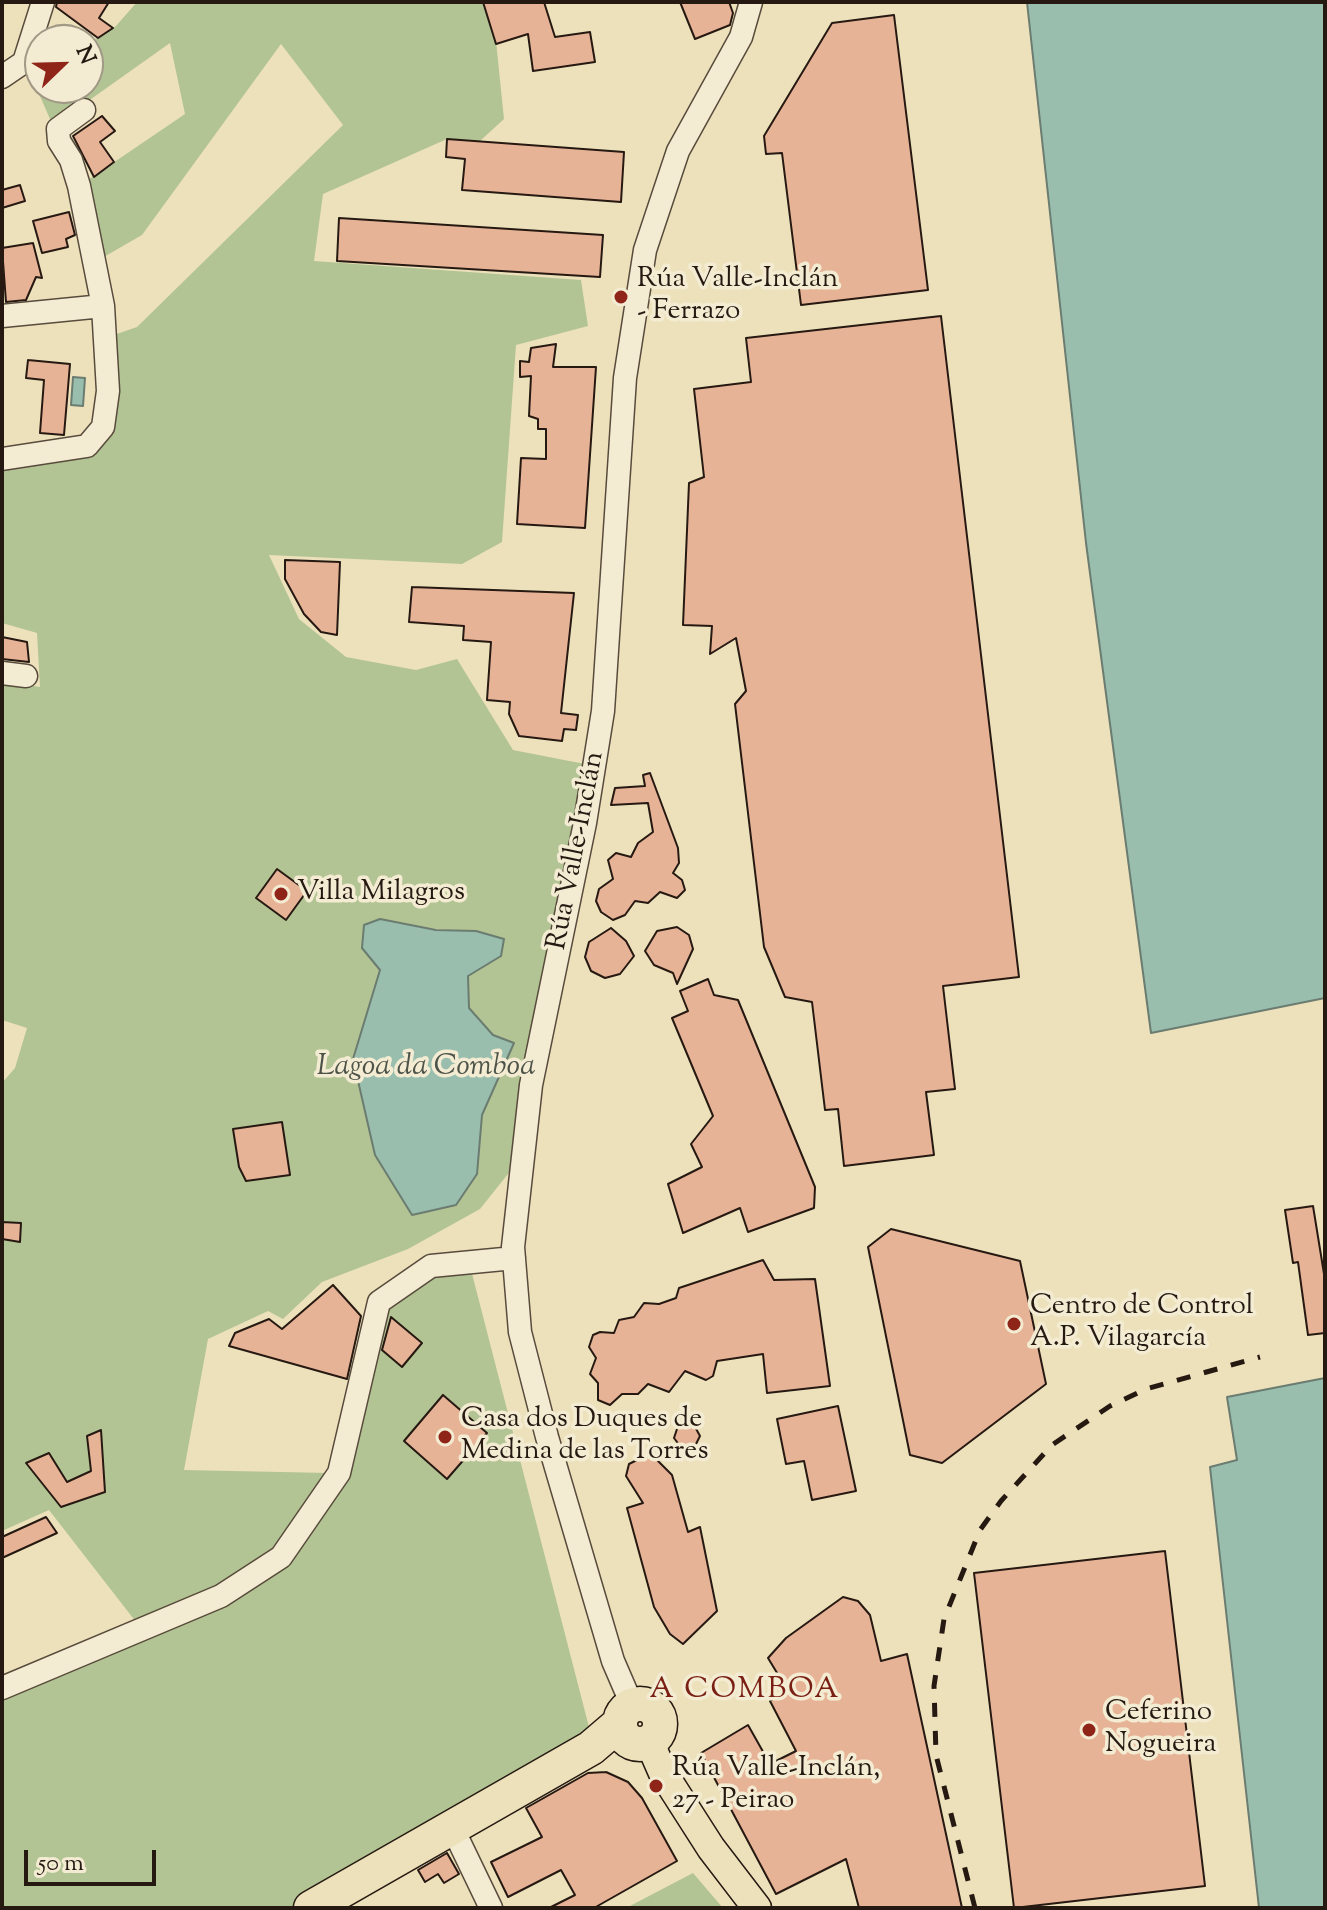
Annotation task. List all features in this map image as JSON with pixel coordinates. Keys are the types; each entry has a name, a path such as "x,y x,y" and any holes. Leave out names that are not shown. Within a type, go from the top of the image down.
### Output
{"highway":[{"path":"311,1908 453,1829 606,1738 633,1728"}],"main road":[{"name":"Rúa Valle-Inclán","path":"633,1728 711,1848 757,1908"}],"street":[{"path":"2,77 24,62 43,2"},
{"name":"Rúa Valle-Inclán","path":"633,1728 547,1437 520,1332 514,1258 531,1085 585,823 603,711 625,378 645,250 678,151 741,37 751,2"},
{"path":"2,459 87,446 103,427 108,391 103,306 79,186 71,160 59,141 58,129 84,110"},
{"path":"2,316 103,306"},
{"path":"2,673 26,676"},
{"path":"2,1688 221,1596 281,1557 339,1473 379,1302 431,1266 514,1258"},
{"path":"453,1829 491,1908"}],"shaded area":[{"path":"137,2 492,2 504,119 480,141 447,139 323,194 314,261 581,280 588,326 516,345 502,542 462,564 269,555 299,619 346,657 416,670 457,659 513,750 595,766 537,1053 535,1140 480,1209 408,1249 322,1282 283,1319 268,1311 208,1339 184,1470 330,1473 379,1302 431,1266 469,1262 590,1731 303,1908 2,1908 2,1687 143,1631 49,1510 2,1531 2,1083 15,1068 27,1028 2,1020 2,681 40,687 37,633 2,623 2,459 56,451 102,427 105,338 137,327 343,125 281,44 142,235 95,262 79,186 185,114 170,43 104,90 104,34 116,26","holes":["364,925 476,931 500,956 468,975 469,1008 493,1035 513,1044 482,1115 477,1174 353,1059 380,970"]},
{"path":"43,104 84,104 53,126"},
{"path":"693,1873 723,1908 626,1908"}],"water":[{"path":"1027,2 1325,2 1325,998 1151,1033 1086,543"},
{"path":"73,377 85,378 83,406 71,405"},
{"name":"Lagoa da Comboa","path":"380,919 436,930 476,931 504,939 501,956 468,976 469,1008 493,1035 514,1043 482,1115 477,1174 456,1205 412,1215 375,1155 353,1059 380,970 362,948 364,925"},
{"path":"1325,1378 1325,1908 1259,1908 1210,1467 1237,1460 1227,1397"}],"building":[{"path":"57,2 109,2 99,18 113,28 104,34 104,24 79,24 56,7"},
{"path":"483,2 544,2 555,37 590,32 595,62 533,71 528,34 496,44"},
{"path":"680,2 729,2 733,13 730,25 695,39"},
{"path":"894,15 928,290 801,305 782,153 766,154 764,136 832,23"},
{"path":"102,116 115,131 100,142 114,162 94,177 73,136"},
{"path":"447,139 624,152 621,202 462,190 465,159 446,157"},
{"path":"20,185 25,201 2,208 2,190"},
{"path":"69,212 75,235 66,239 68,247 42,253 33,221"},
{"path":"339,218 603,235 600,277 337,261"},
{"path":"33,243 42,278 36,277 26,300 6,302 2,248"},
{"path":"941,316 1019,977 943,986 955,1089 926,1092 934,1155 844,1166 838,1109 825,1110 812,1002 785,997 764,947 735,704 746,691 736,638 710,654 712,626 683,625 689,483 704,477 694,389 751,382 746,338"},
{"path":"556,344 553,367 596,367 585,528 517,524 521,458 546,459 546,429 538,429 538,419 529,416 531,376 520,377 520,361 529,362 531,348"},
{"path":"28,360 70,364 64,435 40,433 44,380 26,378"},
{"path":"285,560 340,562 337,635 321,632 304,614 285,579"},
{"path":"412,587 574,593 561,713 578,715 576,730 564,729 562,741 519,736 509,714 510,702 487,700 491,642 463,640 464,626 409,622"},
{"path":"2,637 27,642 29,662 2,659"},
{"path":"650,773 678,848 679,863 673,873 682,880 685,890 677,898 660,892 648,903 635,901 625,915 613,920 601,912 596,901 599,889 613,879 608,860 616,853 631,857 638,843 653,832 648,803 611,805 615,788 645,786 643,775"},
{"name":"Villa Milagros","path":"277,869 307,891 286,920 256,898"},
{"path":"677,927 689,935 693,949 677,984 673,973 654,965 645,951 657,931"},
{"path":"611,928 626,941 634,956 620,974 605,978 591,971 585,957 589,942"},
{"path":"708,979 714,995 738,1000 815,1187 814,1208 748,1232 740,1208 683,1233 668,1184 702,1167 691,1144 713,1116 672,1018 688,1011 680,991"},
{"path":"282,1122 290,1175 246,1181 239,1167 233,1129"},
{"path":"1313,1206 1325,1280 1325,1333 1308,1335 1298,1262 1293,1263 1285,1210"},
{"path":"2,1222 21,1223 20,1242 2,1239"},
{"path":"891,1229 1020,1261 1046,1384 942,1463 910,1455 868,1247"},
{"path":"763,1260 774,1280 815,1279 830,1386 767,1393 763,1354 717,1361 713,1376 706,1380 685,1371 669,1392 648,1384 638,1394 622,1394 610,1405 598,1400 598,1383 590,1374 596,1358 589,1347 593,1335 614,1333 619,1320 634,1317 644,1303 659,1304 676,1298 679,1288"},
{"path":"333,1285 361,1316 347,1379 229,1346 235,1333 269,1319 282,1329"},
{"path":"391,1317 422,1343 402,1367 382,1350"},
{"name":"Casa dos Duques de Medina de las Torres","path":"443,1395 487,1433 447,1479 404,1441"},
{"path":"838,1406 856,1491 812,1500 804,1461 786,1464 777,1419"},
{"path":"686,1423 694,1425 700,1436 689,1458 674,1438 678,1426"},
{"path":"101,1430 105,1492 61,1507 26,1463 49,1453 67,1482 91,1471 87,1436"},
{"path":"645,1456 656,1459 672,1475 688,1532 700,1527 717,1611 683,1644 670,1634 654,1607 627,1508 643,1503 626,1476 629,1464"},
{"path":"46,1517 57,1533 2,1558 2,1537"},
{"name":"Ceferino Nogueira","path":"1165,1551 1205,1886 1014,1908 974,1573"},
{"path":"843,1597 858,1601 870,1615 881,1661 907,1654 962,1908 859,1908 846,1859 776,1894 701,1753 748,1725 770,1764 796,1751 770,1701 788,1691 768,1658 786,1638"},
{"path":"606,1772 628,1782 642,1798 677,1861 594,1908 549,1908 575,1895 561,1870 508,1897 491,1862 542,1837 526,1808 588,1773"},
{"path":"447,1853 459,1874 444,1883 438,1874 425,1882 418,1870"}],"railway":[{"path":"975,1908 936,1755 934,1686 944,1619 980,1530 1001,1501 1052,1445 1110,1406 1146,1389 1260,1357"}],"place":[{"name":"Rúa Valle-Inclán - Ferrazo","path":"621,297"},
{"name":"Villa Milagros","path":"281,894"},
{"name":"Centro de Control A.P. Vilagarcía","path":"1014,1324"},
{"name":"Casa dos Duques de Medina de las Torres","path":"445,1437"},
{"name":"Ceferino Nogueira","path":"1089,1730"},
{"name":"Rúa Valle-Inclán, 27 - Peirao","path":"656,1786"}],"district":[{"name":"A COMBOA","path":"745,1692"}]}
